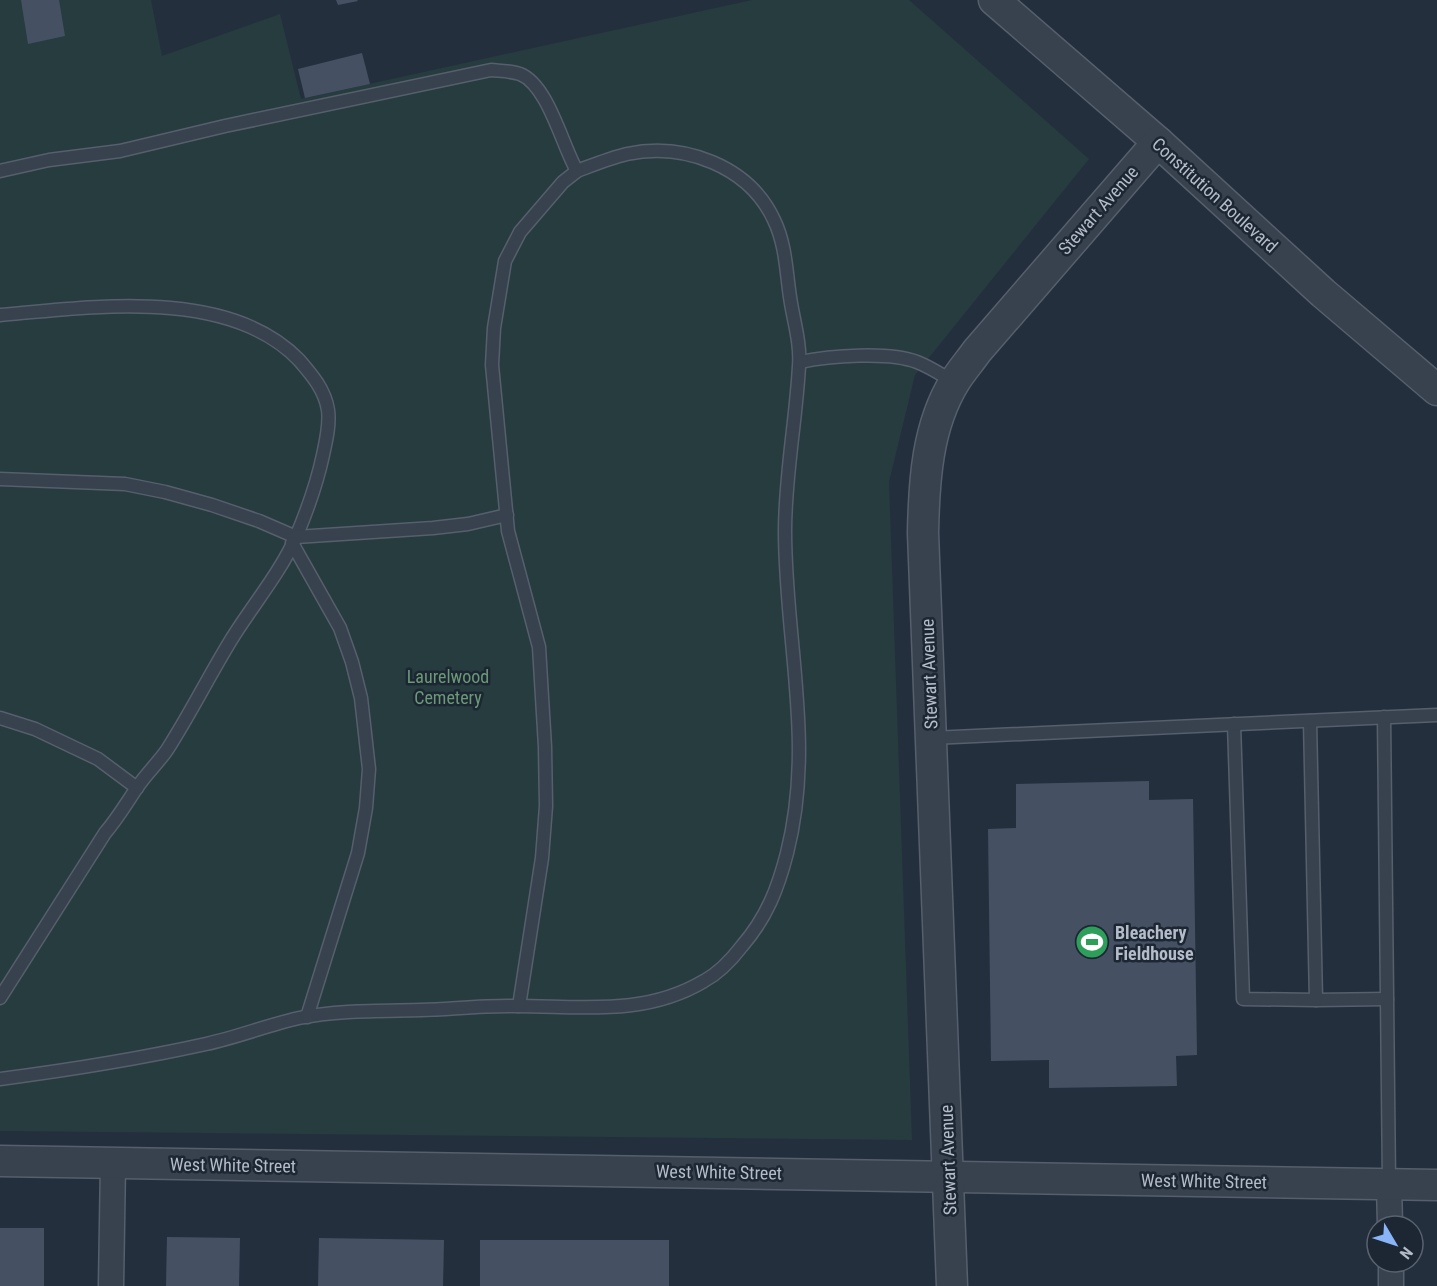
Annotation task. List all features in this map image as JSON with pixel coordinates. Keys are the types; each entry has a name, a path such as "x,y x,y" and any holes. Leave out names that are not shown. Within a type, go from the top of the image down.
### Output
{"street":[{"name":"Constitution Boulevard","path":"993,0 1158,142 1323,293 1437,390"},
{"name":"Stewart Avenue","path":"952,1286 950,1176 923,533 924,485 931,440 954,382 1001,321 1158,142"},
{"name":"West White Street","path":"0,1161 1437,1185"},
{"path":"111,1286 113,1163"},
{"path":"1389,1185 1390,1214"}],"lane":[{"path":"0,171 48,160 120,151 225,126 491,70 521,74 533,84 544,99 577,171"},
{"path":"0,1079 151,1056 307,1017 519,1006 616,1008 652,1002 706,981 732,959 756,930 778,889 790,842 798,790 800,739 798,694 785,530 800,362 786,257 776,223 759,194 738,175 715,163 687,154 660,152 629,154 577,171 563,182 520,232 505,261 499,291 492,365 508,531 538,648 545,759 546,806 542,858 519,1006"},
{"path":"0,315 79,308 161,306 199,311 238,323 268,336 292,353 309,371 322,391 328,411 327,433 320,465 294,540 166,751 137,788 124,811 105,833 0,998"},
{"path":"800,362 822,357 897,357 916,362 954,382"},
{"path":"0,479 125,484 165,492 259,521 294,540 468,524 507,515"},
{"path":"294,540 340,628 352,662 361,698 369,769 366,808 358,853 307,1017"},
{"path":"932,738 1437,715"},
{"path":"1384,717 1389,1185"},
{"path":"0,718 35,729 98,759 137,788"},
{"path":"1310,720 1316,1000"},
{"path":"1234,724 1243,999 1387,999"}],"green space":[{"name":"Laurelwood Cemetery","path":"0,0 151,0 162,56 280,14 301,99 752,0 909,0 1089,159 915,375 889,482 912,1140 0,1131"}],"building":[{"path":"21,0 59,0 65,36 28,44"},
{"path":"336,0 357,0 358,1 338,5"},
{"path":"362,53 370,84 305,98 298,69"},
{"name":"Bleachery Fieldhouse","path":"1149,781 1149,800 1193,799 1197,1055 1176,1056 1177,1086 1049,1088 1049,1060 991,1061 988,829 1016,828 1016,784"},
{"path":"0,1228 44,1228 44,1286 0,1286"},
{"path":"167,1237 240,1238 239,1286 166,1286"},
{"path":"319,1238 444,1240 443,1286 318,1286"},
{"path":"480,1240 669,1240 669,1286 480,1286"}],"place":[{"name":"Bleachery Fieldhouse","path":"1092,942"}]}
